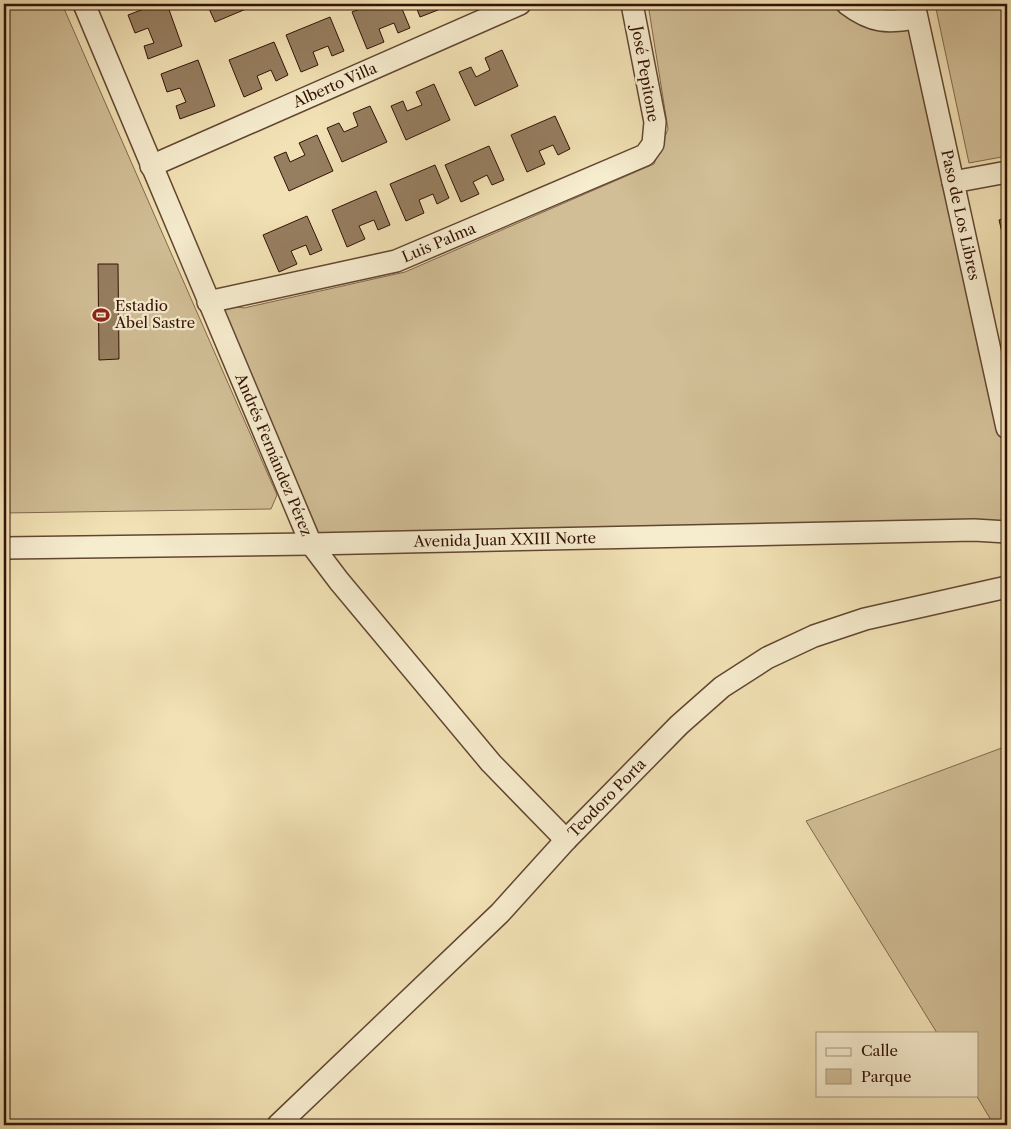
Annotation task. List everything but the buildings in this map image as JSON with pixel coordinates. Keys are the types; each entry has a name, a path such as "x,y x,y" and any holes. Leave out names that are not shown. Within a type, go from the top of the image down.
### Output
{"street":[{"name":"Andrés Fernández Pérez","path":"84,4 311,544 339,581 491,762 566,840"},
{"name":"Alberto Villa","path":"151,166 520,4"},
{"name":"José Pepitone","path":"632,4 654,122 653,144"},
{"path":"847,4 861,15 890,22 915,11"},
{"name":"Paso de Los Libres","path":"915,11 1007,428"},
{"name":"Luis Palma","path":"208,302 396,261 645,155 653,144"},
{"path":"953,182 1007,172"},
{"name":"Avenida Juan XXIII Norte","path":"4,548 311,544 964,530 1007,532"},
{"name":"Teodoro Porta","path":"278,1125 500,913 566,840 679,725 722,686 767,658 814,636 865,619 1007,587"}],"green space":[{"name":"Estadio Abel Sastre","path":"4,4 62,4 277,495 271,509 4,513"},
{"path":"648,4 911,4 1007,409 1007,532 311,544 208,302 244,308 405,272 654,164 668,129"},
{"path":"935,4 1007,4 1007,156 969,163"},
{"path":"1007,746 1007,1125 994,1125 977,1096 978,1032 936,1032 806,821"}],"place":[{"name":"Estadio Abel Sastre","path":"101,315"}]}
